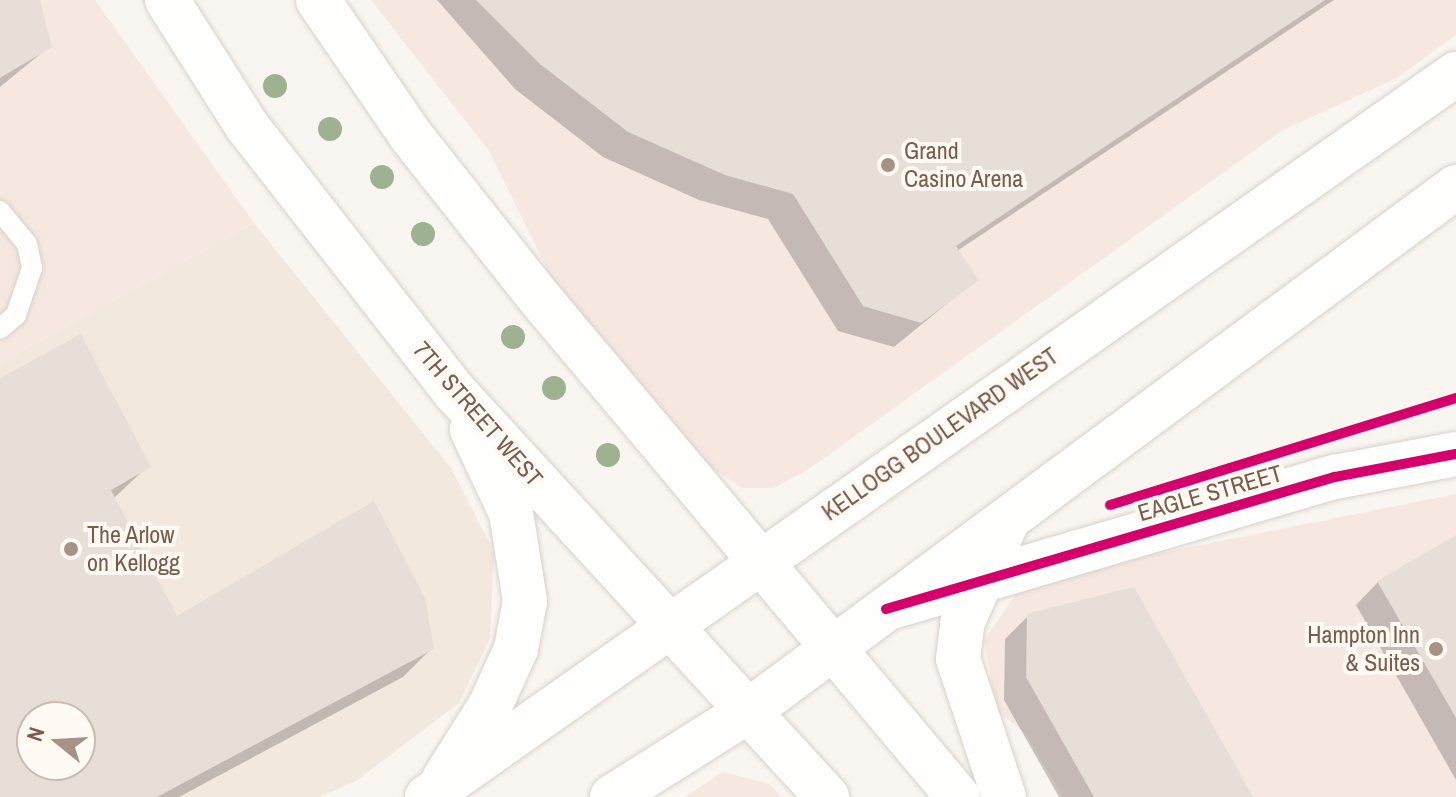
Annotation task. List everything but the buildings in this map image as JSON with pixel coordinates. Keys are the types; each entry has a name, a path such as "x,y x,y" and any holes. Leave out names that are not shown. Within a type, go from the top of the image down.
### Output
{"main road":[{"name":"7TH STREET WEST","path":"167,0 247,126 453,390 827,797"},
{"path":"318,0 411,136 756,562 958,797"},
{"name":"KELLOGG BOULEVARD WEST","path":"431,794 611,673 670,624 756,562 1456,74"},
{"path":"612,797 747,712 1456,187"},
{"path":"431,794 490,706 516,649 525,601 511,513 453,390"},
{"name":"EAGLE STREET","path":"886,609 1335,477 1456,454"},
{"path":"1004,797 958,659 979,580 1008,519"}],"lane":[{"path":"0,211 27,244 32,268 16,315 0,329"}],"shaded area":[{"path":"0,0 95,0 254,223 0,363"},
{"path":"371,0 1456,0 1456,35 1397,78 1283,130 809,469 774,488 742,488 704,463 555,285 489,151"},
{"path":"254,223 451,468 494,552 490,638 459,703 356,781 319,797 0,797 0,363"},
{"path":"1456,494 1456,797 1063,797 1025,733 997,711 984,640 1026,580"},
{"path":"723,772 770,784 781,797 685,797"}],"cycle path":[{"path":"1110,505 1456,398"},
{"path":"886,609 1335,477 1456,454"}],"place":[{"name":"Grand Casino Arena","path":"888,165"},
{"name":"The Arlow on Kellogg","path":"71,549"},
{"name":"Hampton Inn & Suites","path":"1436,649"}]}
